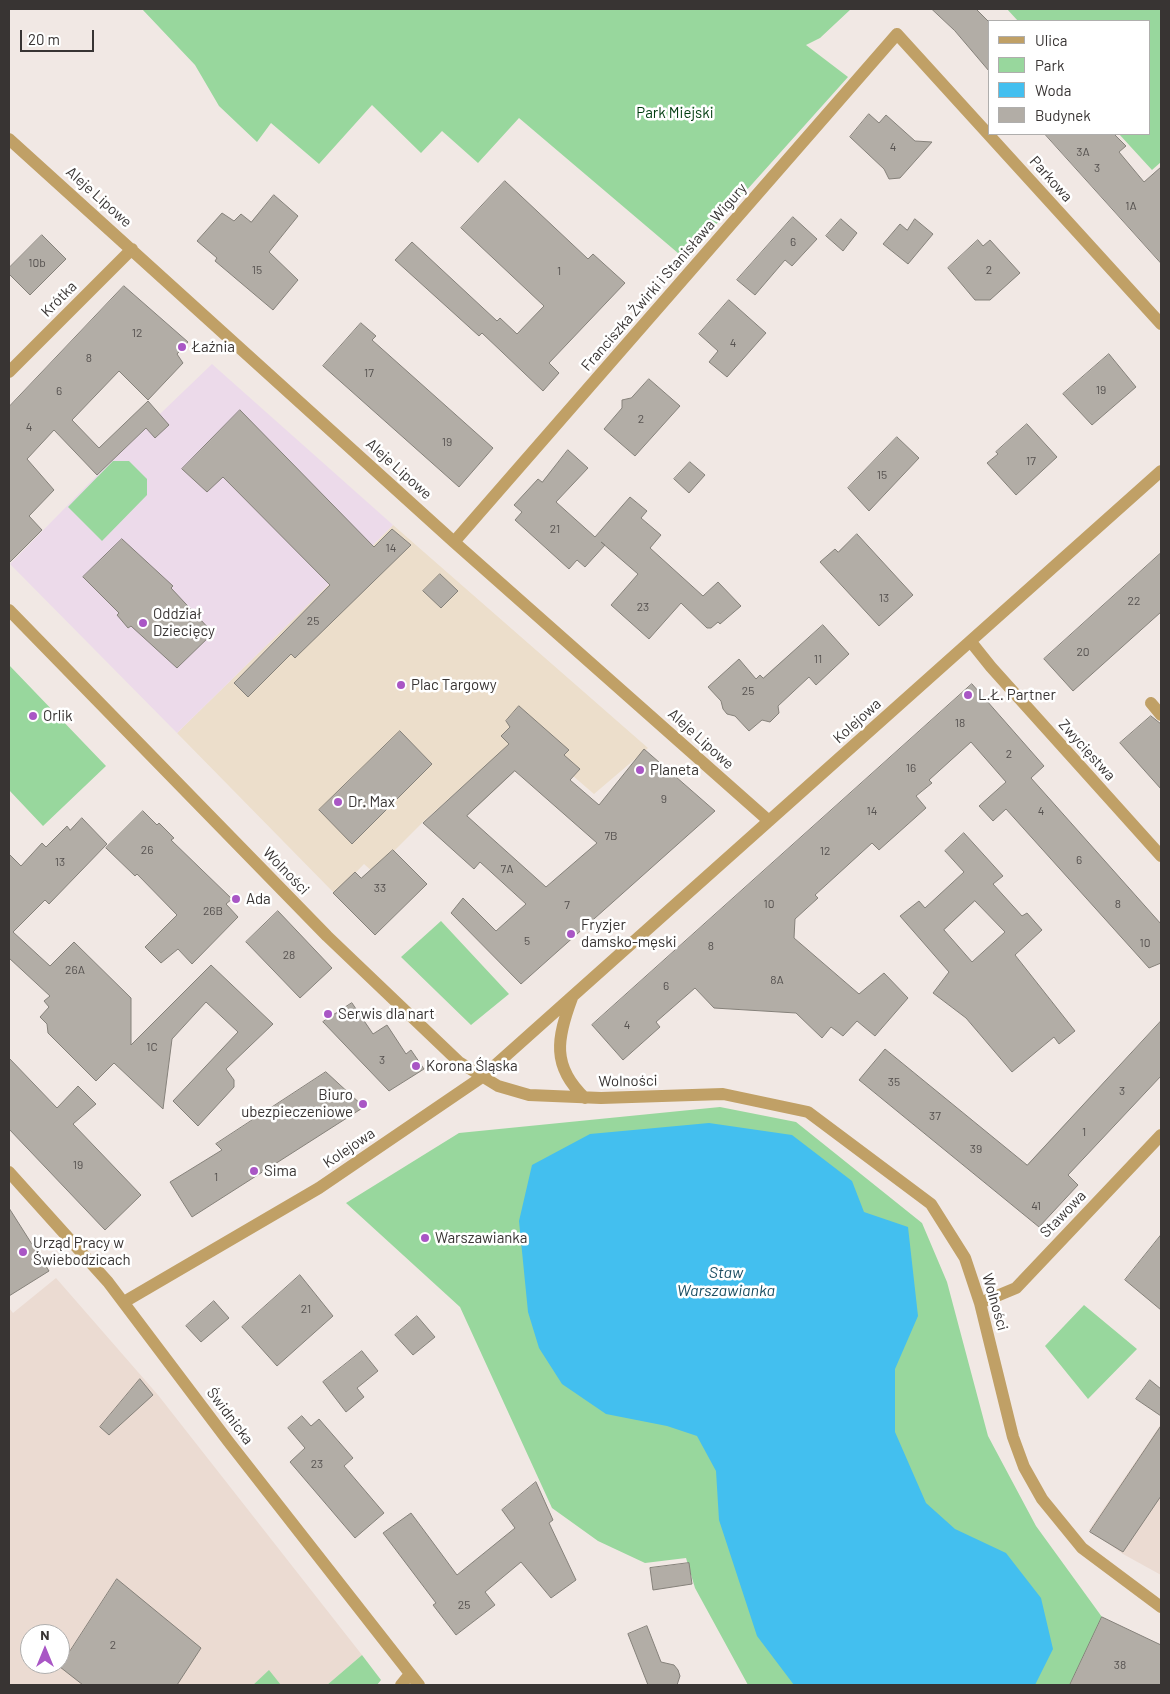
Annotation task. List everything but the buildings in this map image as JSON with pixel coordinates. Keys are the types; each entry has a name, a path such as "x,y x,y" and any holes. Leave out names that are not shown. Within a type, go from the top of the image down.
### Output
{"street":[{"name":"Parkowa","path":"897,34 988,134"},
{"name":"Franciszka Żwirki i Stanisława Wigury","path":"454,542 897,34"},
{"name":"Parkowa","path":"989,135 1161,324"},
{"name":"Aleje Lipowe","path":"9,139 454,542 769,821"},
{"name":"Krótka","path":"9,372 132,249"},
{"name":"Kolejowa","path":"124,1302 319,1188 482,1077 1161,471"},
{"name":"Wolności","path":"9,610 327,936 436,1042 459,1062 482,1077 498,1086 529,1095 585,1098 723,1094 808,1112 931,1204 965,1258 980,1303 1013,1437 1024,1467 1042,1499 1082,1548 1161,1607"},
{"name":"Zwycięstwa","path":"971,642 991,667 1161,856"},
{"path":"1151,704 1161,714"},
{"name":"Kolejowa","path":"573,995 561,1027 559,1049 566,1076 585,1098"},
{"name":"Stawowa","path":"980,1303 1016,1288 1161,1135"},
{"name":"Świdnicka","path":"9,1172 98,1270 124,1302 228,1441 420,1685"},
{"path":"401,1685 410,1674"}],"shaded area":[{"path":"212,364 393,525 370,548 368,546 177,733 10,564 112,460"},
{"name":"Plac Targowy","path":"393,525 648,748 594,794 523,733 423,822 373,872 364,864 335,894 177,733 368,546 371,548"},
{"path":"56,1278 158,1395 362,1655 327,1685 281,1685 269,1671 253,1685 9,1685 9,1308 13,1313"},
{"path":"1161,1424 1161,1575 1123,1554 1089,1530"}],"green space":[{"name":"Park Miejski","path":"142,9 851,9 820,38 806,45 848,77 685,259 519,118 478,163 442,131 421,153 372,105 319,164 271,123 257,142 219,106 195,65"},
{"path":"1007,9 1161,9 1161,162 1152,170 1120,135 1150,135 1150,20 1017,20"},
{"path":"113,461 129,461 147,479 147,495 102,541 68,507"},
{"name":"Orlik","path":"9,665 106,766 43,826 9,790"},
{"path":"441,921 509,994 471,1025 401,957"},
{"name":"Staw Warszawianka","path":"720,1107 796,1122 922,1223 947,1282 988,1436 1036,1526 1102,1617 1070,1685 748,1685 695,1588 686,1558 645,1563 598,1541 552,1508 460,1307 346,1203 459,1133"},
{"path":"1084,1305 1137,1349 1088,1399 1045,1346"},
{"path":"362,1655 381,1680 377,1685 327,1685"},
{"path":"269,1670 281,1685 253,1685"}],"water":[{"name":"Staw Warszawianka","path":"709,1123 792,1135 852,1181 864,1212 908,1227 918,1316 895,1369 895,1432 926,1503 955,1529 1006,1553 1041,1598 1053,1649 1035,1685 794,1685 757,1636 719,1520 716,1471 697,1436 667,1426 606,1414 562,1384 539,1348 528,1312 519,1221 532,1165 590,1134"}],"place":[{"name":"Łaźnia","path":"182,347"},
{"name":"Oddział Dziecięcy","path":"143,623"},
{"name":"Plac Targowy","path":"401,685"},
{"name":"L.Ł. Partner","path":"968,695"},
{"name":"Orlik","path":"33,716"},
{"name":"Planeta","path":"640,770"},
{"name":"Dr. Max","path":"338,802"},
{"name":"Ada","path":"236,899"},
{"name":"Fryzjer damsko-męski","path":"571,934"},
{"name":"Serwis dla nart","path":"328,1014"},
{"name":"Korona Śląska","path":"416,1066"},
{"name":"Biuro ubezpieczeniowe","path":"363,1104"},
{"name":"Sima","path":"254,1171"},
{"name":"Warszawianka","path":"425,1238"},
{"name":"Urząd Pracy w Świebodzicach","path":"23,1252"}]}
